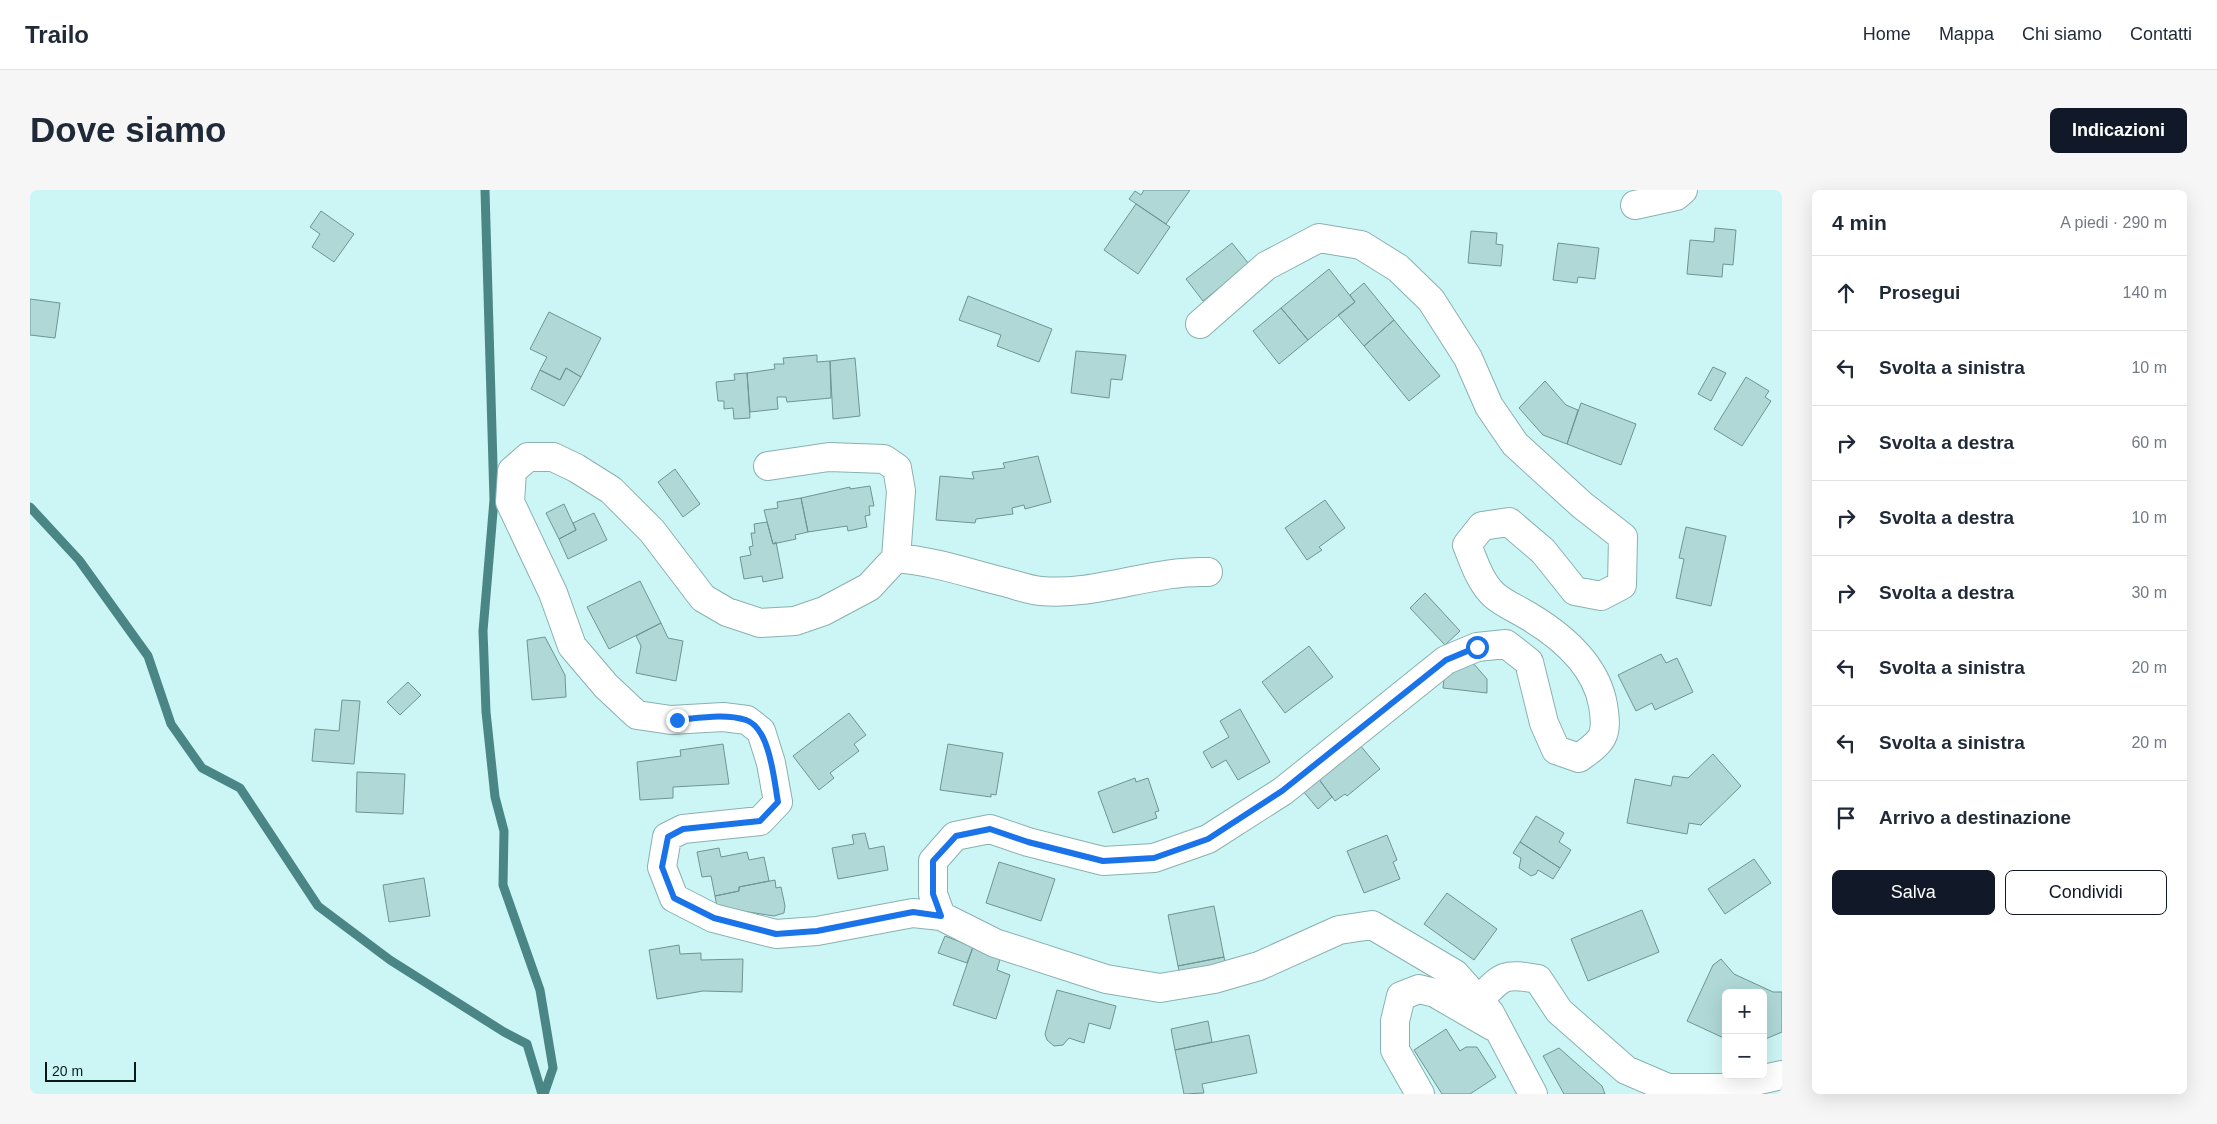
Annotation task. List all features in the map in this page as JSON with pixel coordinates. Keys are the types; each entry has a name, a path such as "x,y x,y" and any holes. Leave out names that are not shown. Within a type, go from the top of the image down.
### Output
{"street":[{"path":"1635,205 1676,196 1683,190"},
{"path":"941,916 933,894 933,861 956,836 990,829 1028,842 1103,861 1154,858 1208,839 1282,791 1446,660 1477,647 1506,644 1529,662 1544,724 1556,750 1579,758 1598,744 1607,727 1600,690 1581,656 1534,620 1495,595 1480,576 1468,545 1482,526 1509,522 1543,551 1575,591 1601,596 1622,585 1623,538 1582,505 1515,444 1489,406 1468,358 1424,294 1398,268 1361,245 1319,238 1266,266 1200,324"},
{"path":"768,466 829,457 884,459 897,468 901,491 896,558 869,587 824,610 795,621 760,623 727,612 703,598 652,531 611,490 576,468 553,457 528,457 512,471 510,502 553,593 572,646 606,686 637,715 672,720 723,717 747,720 761,730 771,763 778,802 760,821 683,829 668,837 662,867 674,898 714,918 776,934 817,931 913,912 941,916 995,943 1106,979 1160,988 1214,979 1259,966 1339,930 1372,925 1456,974 1479,1000 1498,1029 1532,1094"},
{"path":"896,558 928,561 1040,591 1089,591 1184,571 1208,572"},
{"path":"1479,1000 1499,978 1514,974 1538,978 1559,1011 1626,1070 1668,1088 1722,1088 1782,1074"},
{"path":"1420,1094 1396,1050 1396,1021 1401,996 1419,989 1435,993 1498,1029"}],"building":[{"path":"1144,190 1190,190 1166,224 1129,199 1135,191 1141,195"},
{"path":"1136,204 1170,227 1138,274 1104,250"},
{"path":"321,211 354,234 334,262 312,247 320,234 310,227"},
{"path":"1715,228 1736,230 1733,265 1723,264 1722,277 1687,274 1690,240 1714,242"},
{"path":"1471,231 1497,233 1496,244 1503,245 1501,266 1468,263"},
{"path":"1232,243 1249,264 1203,301 1186,279"},
{"path":"1558,243 1599,248 1595,279 1578,277 1577,283 1553,280"},
{"path":"1329,269 1355,302 1308,340 1281,308"},
{"path":"1364,283 1394,320 1364,346 1338,315 1355,302 1350,295"},
{"path":"968,296 1052,329 1039,362 997,346 1001,335 959,320"},
{"path":"30,299 60,303 55,338 30,335"},
{"path":"1281,308 1308,340 1279,364 1253,331"},
{"path":"549,312 601,338 581,377 566,368 560,380 540,370 547,357 530,349"},
{"path":"1394,320 1440,376 1409,401 1364,346"},
{"path":"1076,351 1126,355 1122,380 1111,379 1109,398 1071,393"},
{"path":"817,355 817,362 830,361 831,398 787,402 786,397 777,397 778,409 750,412 747,373 775,369 774,364 784,364 783,358"},
{"path":"855,358 860,416 833,419 830,361"},
{"path":"1713,367 1726,373 1711,401 1698,394"},
{"path":"566,368 581,377 564,406 531,389 540,370 560,380"},
{"path":"747,373 750,418 734,419 733,408 724,409 724,401 718,401 716,382 735,380 734,374"},
{"path":"1746,377 1769,391 1765,397 1771,401 1742,446 1714,429"},
{"path":"1545,381 1566,405 1578,410 1567,444 1543,435 1519,408"},
{"path":"1581,403 1636,424 1621,465 1567,444"},
{"path":"1038,456 1051,502 1025,509 1024,505 1012,508 1013,514 976,519 975,523 936,520 940,476 974,479 972,472 1005,468 1003,463"},
{"path":"675,469 700,504 683,517 658,482"},
{"path":"870,486 874,506 869,506 870,515 865,516 867,527 848,531 847,526 808,532 801,498 850,487 850,489"},
{"path":"801,498 808,532 795,535 796,539 773,544 764,510 778,508 777,502"},
{"path":"1325,500 1345,528 1319,547 1322,550 1307,560 1285,528"},
{"path":"564,504 576,530 559,539 546,513"},
{"path":"594,513 607,540 568,559 559,539 576,530 573,523"},
{"path":"767,522 773,544 776,542 783,578 763,582 762,576 744,579 740,557 751,555 749,547 753,546 751,533 755,533 754,524"},
{"path":"1686,527 1726,536 1711,606 1676,598 1684,559 1679,558"},
{"path":"640,581 661,623 609,649 587,607"},
{"path":"1425,593 1460,631 1445,645 1410,608"},
{"path":"661,623 668,638 683,641 676,681 636,673 641,646 636,636"},
{"path":"545,637 565,675 566,697 532,700 527,640"},
{"path":"1309,646 1333,677 1285,713 1262,682"},
{"path":"1661,654 1666,663 1677,658 1693,692 1655,710 1652,703 1636,711 1618,675"},
{"path":"1473,663 1487,679 1487,693 1443,688 1445,669"},
{"path":"408,682 421,695 400,715 387,702"},
{"path":"342,700 360,701 354,764 312,761 315,729 339,731"},
{"path":"1240,709 1270,762 1238,780 1226,760 1212,768 1203,752 1229,737 1220,721"},
{"path":"849,713 866,735 854,744 859,751 830,773 834,778 819,790 793,756"},
{"path":"723,744 729,784 673,787 673,798 640,800 637,762 681,756 680,750"},
{"path":"948,744 1003,753 996,795 991,794 991,797 940,790"},
{"path":"1359,744 1380,769 1347,796 1345,794 1335,801 1318,778"},
{"path":"1713,754 1741,786 1701,825 1689,823 1687,834 1627,823 1635,779 1671,786 1673,776 1688,778"},
{"path":"357,772 405,774 403,814 356,812"},
{"path":"1135,778 1136,782 1148,778 1159,811 1155,812 1157,818 1113,833 1098,792"},
{"path":"1318,778 1332,797 1318,809 1303,791"},
{"path":"1536,816 1564,833 1559,842 1571,850 1560,868 1520,842"},
{"path":"865,833 869,849 884,846 888,870 838,879 832,848 854,844 852,835"},
{"path":"1387,835 1397,860 1393,862 1400,879 1364,893 1347,851"},
{"path":"1520,842 1560,868 1553,879 1538,870 1536,874 1531,876 1519,868 1521,858 1513,853"},
{"path":"719,848 721,857 747,852 749,860 764,857 769,881 739,887 739,891 715,896 711,876 702,877 697,852"},
{"path":"1754,859 1771,883 1725,914 1708,889"},
{"path":"999,862 1055,879 1041,921 986,903"},
{"path":"424,878 430,916 389,922 383,885"},
{"path":"775,880 776,888 781,887 785,906 784,913 774,916 717,907 715,896 739,891 739,887"},
{"path":"1447,893 1497,929 1474,960 1424,924"},
{"path":"1214,906 1224,957 1178,966 1168,915"},
{"path":"1642,910 1659,952 1588,981 1571,939"},
{"path":"945,936 973,947 967,963 938,953"},
{"path":"679,945 680,954 701,953 701,960 743,959 742,992 703,991 657,999 649,950"},
{"path":"973,947 1001,956 997,970 1010,975 996,1019 953,1005"},
{"path":"1224,957 1227,969 1181,979 1178,966"},
{"path":"1721,959 1734,974 1766,989 1722,989 1722,1037 1687,1021 1713,965"},
{"path":"1767,989 1773,992 1782,992 1782,1032 1767,1038"},
{"path":"1057,990 1116,1006 1110,1029 1089,1023 1084,1043 1069,1038 1063,1045 1054,1046 1047,1040 1045,1034"},
{"path":"1208,1021 1212,1042 1175,1050 1171,1029"},
{"path":"1446,1029 1460,1051 1466,1047 1477,1047 1496,1077 1470,1094 1442,1094 1414,1050"},
{"path":"1249,1035 1257,1073 1202,1084 1204,1093 1184,1094 1175,1050"},
{"path":"1559,1048 1602,1086 1605,1094 1564,1094 1543,1056"}],"waterway":[{"path":"485,190 494,500 483,631 486,712 495,797 504,831 503,885 540,990 553,1068 544,1094"},
{"path":"30,507 79,560 148,656 171,724 202,768 240,788 318,906 390,960 504,1032 527,1044 542,1094"}],"route":[{"path":"677,720 723,717 747,720 761,730 771,763 778,802 760,821 683,829 668,837 662,867 674,898 714,918 776,934 817,931 913,912 941,916 933,894 933,861 956,836 990,829 1028,842 1103,861 1154,858 1208,839 1282,791 1446,660 1477,647"}]}
